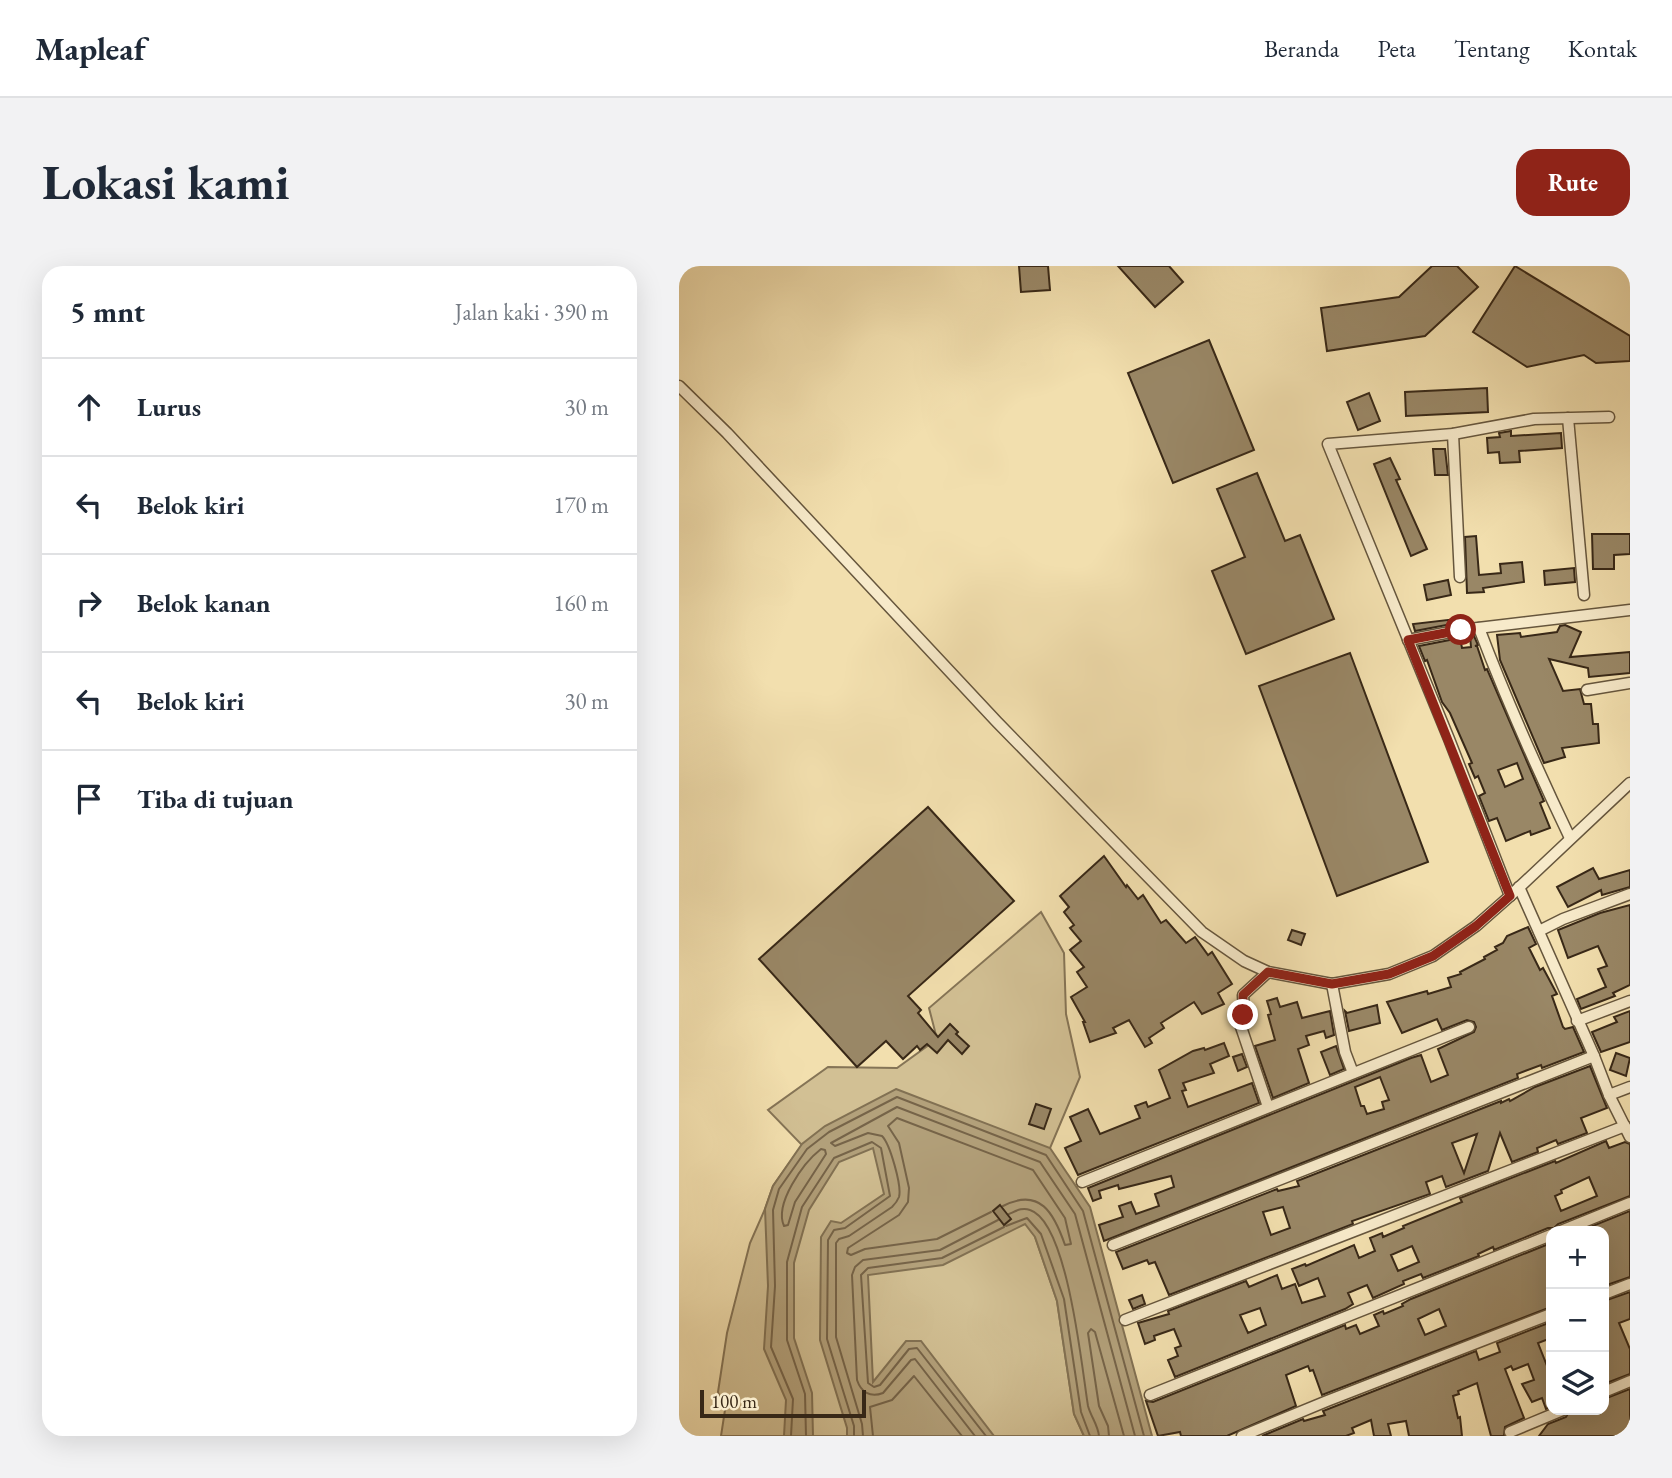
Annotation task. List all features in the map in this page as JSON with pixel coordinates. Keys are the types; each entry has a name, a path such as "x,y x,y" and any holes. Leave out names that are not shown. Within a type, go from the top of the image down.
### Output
{"street":[{"path":"679,386 727,433 997,723 1202,932 1244,961 1268,972 1332,984 1389,974 1433,956 1476,926 1630,783"},
{"path":"1510,896 1328,444 1453,434 1534,419 1609,417"},
{"path":"1568,418 1584,595"},
{"path":"1453,434 1459,577"},
{"path":"1408,640 1479,628 1630,610"},
{"path":"1479,628 1531,755 1570,838"},
{"path":"1587,690 1630,683"},
{"path":"1519,887 1609,1096 1630,1137"},
{"path":"1539,931 1630,894"},
{"path":"1268,972 1243,995 1244,1012 1239,1021 1268,1107"},
{"path":"1332,984 1345,1052 1353,1073"},
{"path":"1577,1021 1630,1001"},
{"path":"1082,1182 1469,1027"},
{"path":"1113,1245 1594,1056"},
{"path":"1609,1096 1630,1087"},
{"path":"1125,1320 1625,1126"},
{"path":"1573,1226 1630,1203"},
{"path":"1150,1395 1546,1237"},
{"path":"1609,1292 1630,1284"},
{"path":"1242,1436 1546,1316"},
{"path":"1609,1390 1630,1381"},
{"path":"1510,1432 1551,1415"}],"shaded area":[{"path":"1041,912 1064,953 1066,1014 1080,1077 1050,1148 1035,1237 1057,1301 1074,1414 1084,1436 721,1436 725,1410 718,1392 727,1333 750,1243 773,1186 802,1145 768,1110 828,1067 897,1068 937,1039 929,1008"}],"water":[{"path":"896,1089 1050,1148 1090,1207 1152,1436 1084,1436 1074,1414 1057,1301 1035,1237 1025,1224 943,1265 868,1275 873,1382 906,1341 921,1341 994,1436 847,1436 847,1428 820,1340 821,1237 831,1221 841,1223 884,1194 873,1148 839,1162 809,1210 794,1263 794,1338 812,1393 813,1436 784,1436 786,1400 764,1349 768,1286 765,1209 773,1186 802,1144 825,1126"}],"building":[{"path":"1019,266 1048,266 1050,290 1021,292"},
{"path":"1118,266 1169,266 1183,282 1155,307"},
{"path":"1432,266 1457,266 1478,287 1425,336 1327,351 1321,308 1399,297"},
{"path":"1515,266 1630,336 1630,361 1596,363 1584,355 1527,367 1473,332"},
{"path":"1209,340 1254,450 1173,483 1128,373"},
{"path":"1487,388 1488,412 1406,416 1405,392"},
{"path":"1369,393 1380,421 1358,430 1347,402"},
{"path":"1511,431 1511,436 1561,433 1562,448 1519,451 1520,462 1500,463 1499,452 1488,453 1487,438 1500,437 1499,433"},
{"path":"1433,449 1445,449 1448,475 1435,475"},
{"path":"1390,458 1400,479 1396,480 1427,549 1411,556 1374,464"},
{"path":"1257,473 1285,541 1300,535 1334,619 1246,654 1212,571 1245,557 1217,489"},
{"path":"1592,534 1630,534 1630,554 1614,555 1614,569 1593,569"},
{"path":"1476,536 1479,575 1501,573 1500,564 1522,562 1524,582 1483,588 1484,592 1467,593 1465,537"},
{"path":"1574,568 1575,582 1545,585 1544,571"},
{"path":"1448,580 1451,595 1427,600 1424,585"},
{"path":"1456,619 1457,623 1415,631 1413,624"},
{"path":"1565,625 1581,632 1570,657 1630,652 1630,673 1589,677 1588,668 1549,659 1563,691 1580,689 1584,704 1591,704 1593,724 1598,724 1599,743 1562,748 1565,757 1544,763 1500,660 1497,635 1520,633 1521,637 1557,632 1560,626"},
{"path":"1470,636 1474,636 1478,645 1475,646 1485,670 1487,669 1544,801 1540,803 1550,828 1531,835 1530,831 1506,841 1497,818 1489,821 1479,796 1485,793 1478,776 1475,778 1469,764 1472,763 1450,713 1442,702 1419,646 1460,638 1462,648 1471,647","holes":["1517,763 1523,779 1505,787 1498,770"]},
{"path":"1350,653 1428,862 1337,896 1259,686"},
{"path":"928,807 1014,901 908,996 921,1010 918,1013 938,1037 950,1024 958,1032 956,1034 969,1046 962,1054 948,1040 937,1053 927,1044 920,1050 917,1046 903,1059 886,1041 857,1067 759,959"},
{"path":"1104,856 1138,899 1143,895 1161,923 1166,920 1186,943 1195,937 1208,955 1212,952 1232,984 1218,993 1224,1004 1202,1014 1194,1002 1161,1023 1164,1028 1149,1038 1152,1043 1145,1047 1129,1020 1113,1028 1116,1033 1090,1042 1085,1022 1071,997 1087,987 1077,972 1084,967 1070,950 1081,941 1070,928 1074,925 1064,912 1069,907 1060,896"},
{"path":"1593,868 1599,879 1630,870 1630,887 1602,895 1601,890 1568,907 1557,887"},
{"path":"1630,905 1630,985 1613,993 1615,996 1581,1009 1577,999 1606,987 1598,969 1607,966 1598,946 1568,958 1558,930 1600,913"},
{"path":"1528,927 1536,944 1529,948 1557,994 1552,996 1563,1027 1573,1027 1584,1052 1517,1074 1518,1078 1104,1241 1099,1225 1123,1217 1119,1206 1131,1202 1136,1214 1159,1206 1155,1194 1174,1187 1171,1176 1119,1189 1118,1185 1099,1191 1101,1198 1093,1201 1088,1188 1411,1058 1421,1055 1431,1082 1448,1075 1438,1049 1474,1032 1474,1022 1467,1020 1442,1030 1437,1019 1402,1033 1387,1002 1451,987 1448,978 1461,974 1460,972 1485,959 1484,957 1497,950 1495,947 1503,943 1507,936","holes":["1380,1077 1389,1100 1382,1102 1384,1109 1367,1114 1364,1106 1361,1106 1355,1087"]},
{"path":"1292,930 1305,934 1301,945 1288,940"},
{"path":"1277,998 1280,1007 1297,1002 1302,1018 1330,1011 1334,1035 1326,1038 1324,1031 1306,1036 1309,1045 1298,1049 1309,1083 1273,1098 1255,1046 1275,1040 1267,1001"},
{"path":"1377,1005 1380,1023 1349,1031 1345,1011 1347,1013"},
{"path":"1630,1011 1630,1042 1601,1052 1592,1032 1617,1022 1614,1017"},
{"path":"1224,1043 1229,1056 1210,1064 1214,1073 1183,1083 1186,1090 1182,1091 1188,1107 1252,1083 1259,1103 1078,1175 1065,1148 1081,1141 1070,1117 1088,1109 1100,1134 1140,1118 1135,1106 1146,1102 1148,1107 1170,1098 1159,1070 1193,1051"},
{"path":"1336,1046 1344,1069 1330,1075 1321,1052"},
{"path":"1616,1053 1630,1058 1626,1076 1610,1070"},
{"path":"1242,1054 1247,1067 1238,1071 1233,1057"},
{"path":"1590,1066 1607,1108 1581,1118 1587,1133 1558,1144 1556,1140 1537,1148 1538,1152 1512,1162 1500,1133 1488,1171 1446,1187 1442,1176 1426,1182 1430,1194 1352,1221 1353,1224 1169,1295 1155,1262 1149,1264 1147,1260 1123,1269 1116,1252 1277,1189 1278,1191 1299,1186 1297,1181 1501,1101 1510,1101 1535,1087","holes":["1477,1134 1464,1173 1452,1143","1283,1207 1290,1228 1271,1235 1263,1212"]},
{"path":"1036,1104 1051,1109 1044,1129 1029,1124"},
{"path":"1606,1141 1609,1148 1625,1142 1630,1144 1630,1196 1556,1226 1546,1226 1546,1229 1494,1250 1493,1247 1478,1254 1479,1256 1423,1278 1421,1274 1403,1281 1404,1284 1373,1298 1367,1285 1348,1293 1353,1304 1345,1309 1175,1377 1168,1360 1178,1356 1175,1348 1181,1346 1174,1329 1154,1336 1155,1340 1145,1344 1138,1323 1169,1314 1168,1311 1246,1281 1249,1287 1277,1275 1282,1289 1295,1284 1302,1303 1325,1296 1318,1278 1299,1286 1292,1269 1305,1264 1306,1266 1354,1245 1359,1258 1375,1251 1370,1238 1382,1233 1383,1237 1462,1202 1460,1198 1555,1161 1556,1163","holes":["1589,1177 1597,1196 1561,1211 1555,1196 1562,1193 1561,1190","1412,1246 1419,1262 1398,1271 1391,1255","1260,1308 1266,1325 1248,1333 1240,1315"]},
{"path":"1000,1205 1011,1219 1004,1225 993,1211"},
{"path":"1630,1211 1630,1277 1609,1284 1609,1226 1592,1226"},
{"path":"1546,1245 1546,1309 1322,1395 1313,1370 1310,1371 1308,1366 1286,1375 1296,1406 1227,1436 1181,1436 1180,1432 1158,1436 1146,1401 1153,1402 1345,1325 1346,1329 1356,1325 1360,1334 1379,1326 1374,1315 1383,1311 1384,1314 1403,1306 1402,1304","holes":["1439,1309 1446,1326 1425,1335 1418,1319"]},
{"path":"1630,1292 1630,1319 1619,1323 1630,1349 1630,1374 1609,1382 1609,1352 1609,1299"},
{"path":"1142,1295 1145,1304 1133,1309 1129,1300"},
{"path":"1546,1324 1546,1340 1538,1343 1546,1363 1546,1409 1542,1398 1532,1402 1522,1384 1534,1380 1528,1364 1513,1370 1511,1366 1505,1369 1524,1418 1505,1427 1504,1436 1491,1436 1477,1383 1453,1396 1458,1418 1460,1417 1462,1436 1409,1436 1406,1421 1388,1424 1391,1436 1374,1436 1371,1420 1352,1428 1354,1433 1346,1436 1262,1436 1303,1419 1304,1421 1325,1415 1323,1411 1476,1351 1479,1360 1500,1352 1497,1343"},
{"path":"1630,1389 1630,1436 1539,1436 1548,1424 1567,1415 1609,1415 1609,1397"}],"route":[{"path":"1243,1015 1243,995 1268,972 1332,984 1389,974 1433,956 1476,926 1510,896 1408,640 1461,630"}]}
